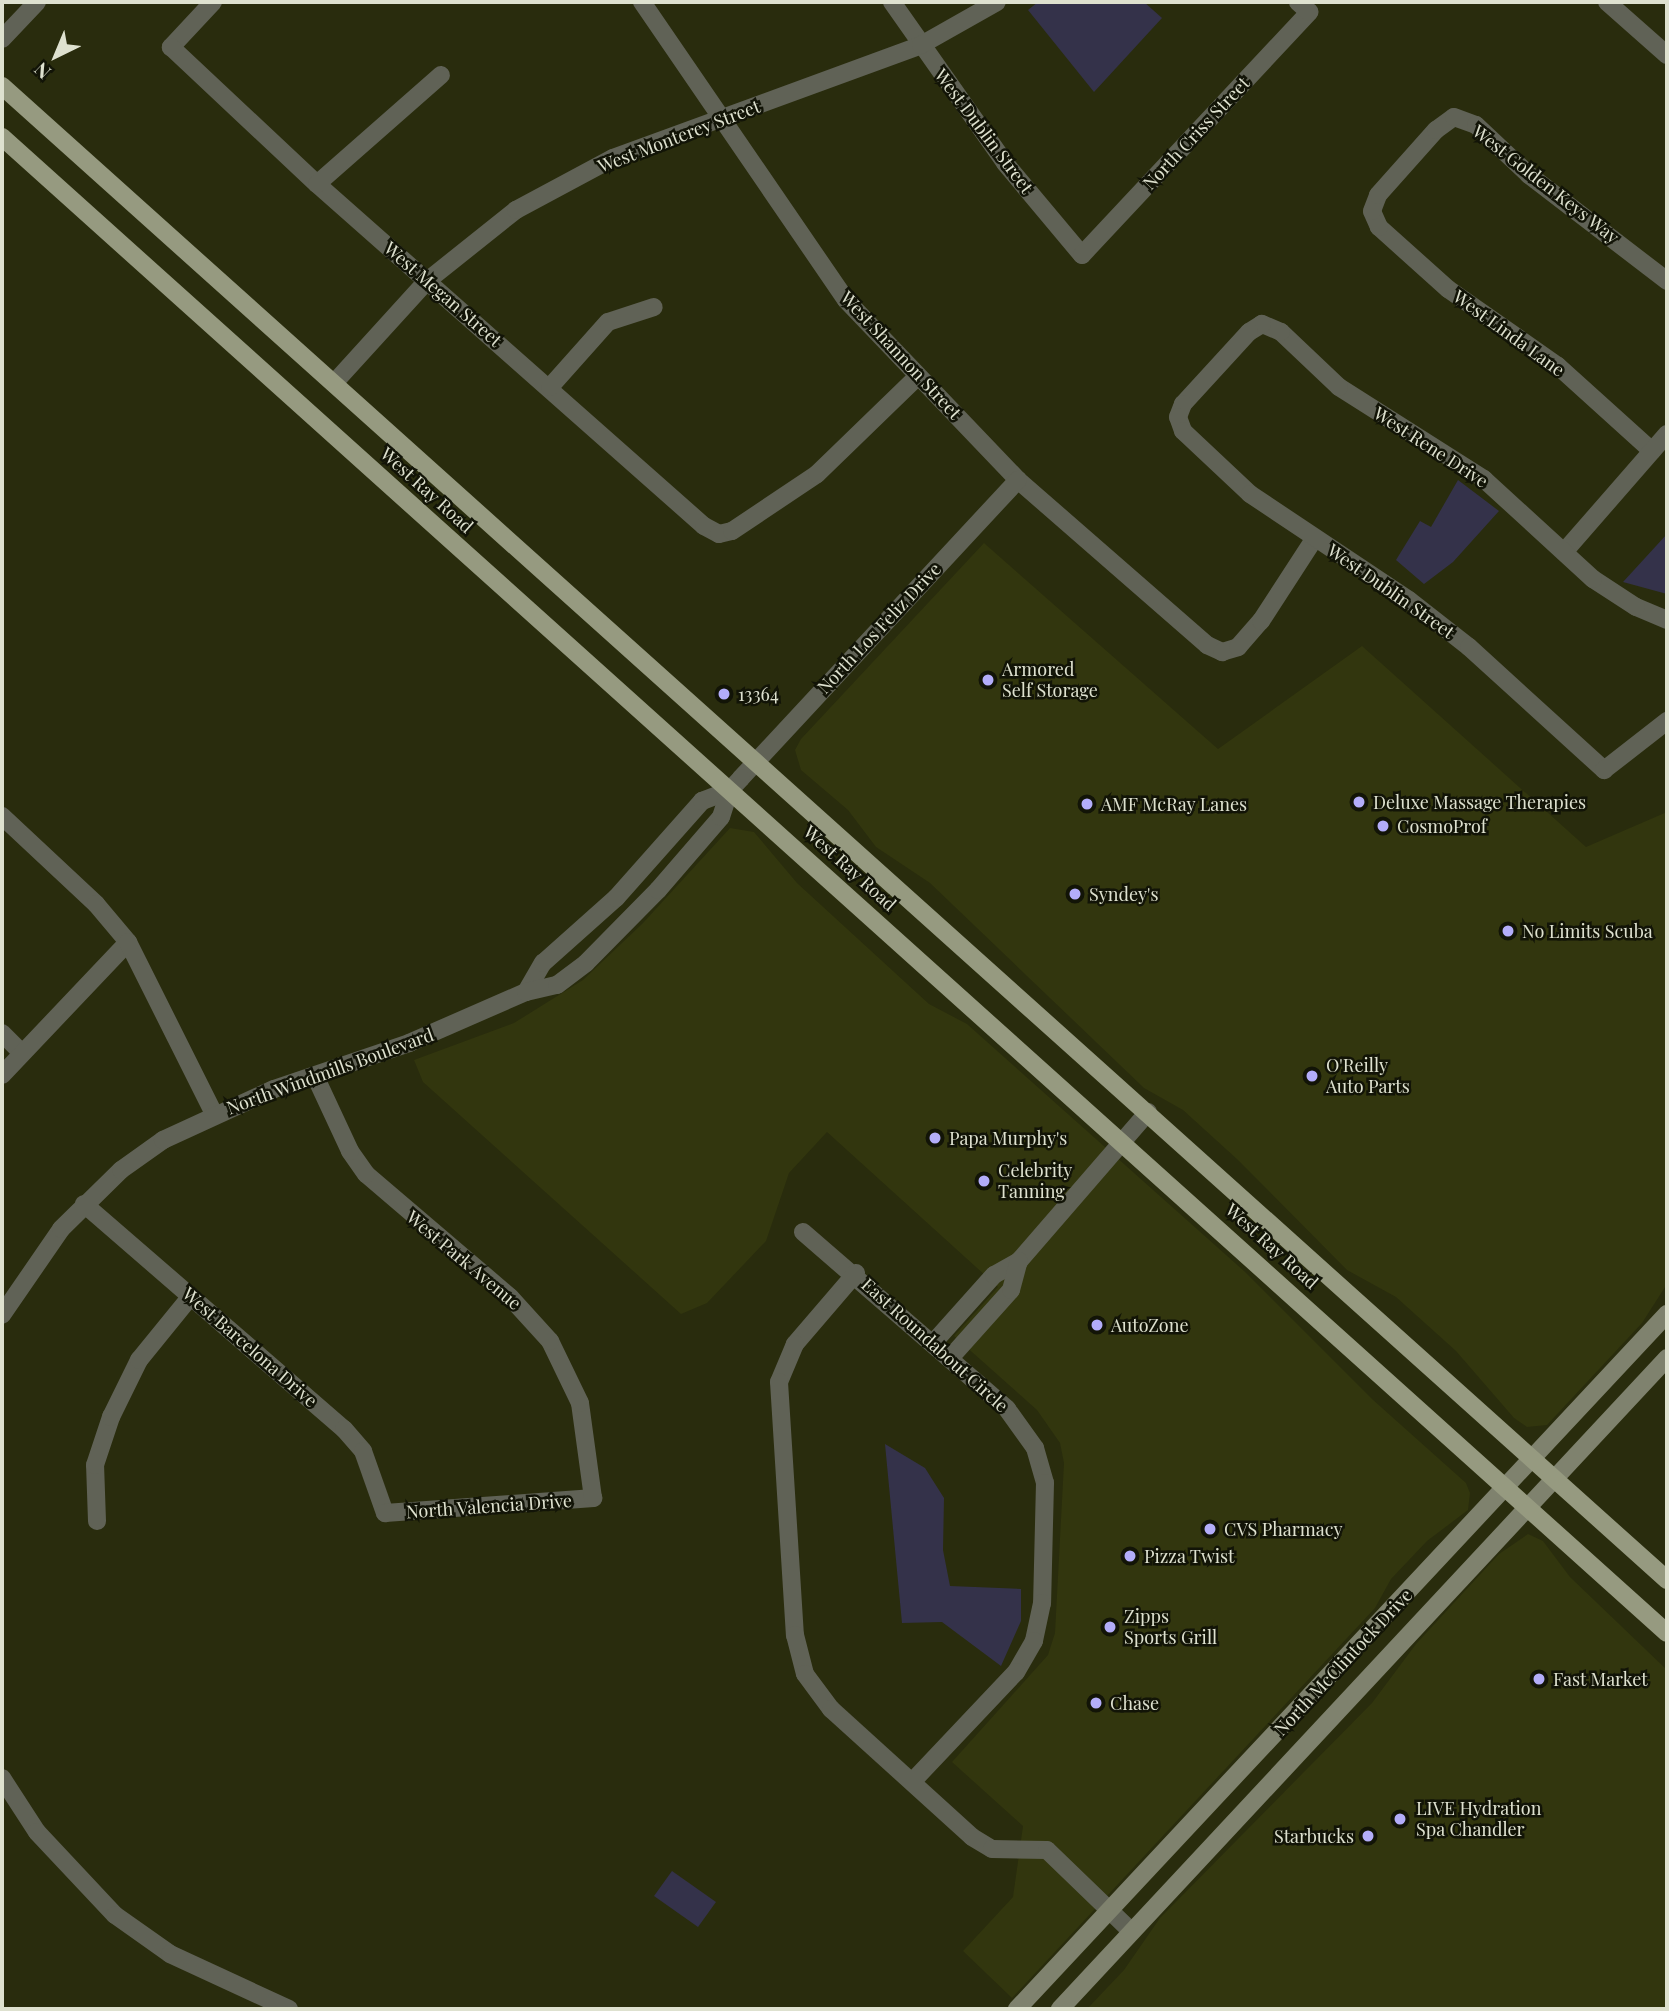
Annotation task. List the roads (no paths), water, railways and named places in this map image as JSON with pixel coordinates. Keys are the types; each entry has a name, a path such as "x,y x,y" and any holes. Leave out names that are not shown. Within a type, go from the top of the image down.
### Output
{"main road":[{"name":"West Ray Road","path":"2,86 1534,1457 1667,1580"},
{"name":"West Ray Road","path":"2,137 735,784 1123,1141 1508,1486 1667,1633"},
{"name":"North McClintock Drive","path":"1017,2009 1667,1314"},
{"name":"North McClintock Drive","path":"1060,2009 1667,1358"}],"street":[{"path":"2,39 37,2"},
{"name":"West Megan Street","path":"213,2 171,47 317,184 719,534 733,531 817,474 917,377"},
{"name":"West Shannon Street","path":"642,2 725,118 846,300 1018,480 1207,645 1222,652 1238,646 1261,621 1315,538"},
{"name":"West Dublin Street","path":"892,2 1005,163 1082,255"},
{"name":"West Monterey Street","path":"335,382 427,281 516,210 613,158 921,45 997,2"},
{"path":"1607,2 1667,55"},
{"name":"North Criss Street","path":"1082,255 1303,7"},
{"path":"317,184 441,75"},
{"name":"West Golden Keys Way","path":"1372,211 1378,195 1436,130 1454,117 1476,125 1529,174 1667,281"},
{"name":"West Linda Lane","path":"1372,211 1379,227 1448,289 1558,366 1652,451"},
{"path":"550,387 608,322 654,307"},
{"name":"West Dublin Street","path":"1262,324 1183,404 1178,417 1183,431 1250,494 1409,600 1469,647 1604,770 1667,721"},
{"name":"West Rene Drive","path":"1262,324 1282,332 1339,387 1483,479 1593,579 1636,607 1667,620"},
{"path":"1564,552 1667,434"},
{"name":"North Los Feliz Drive","path":"735,784 1018,480"},
{"path":"526,992 543,963 608,907 702,801 735,784"},
{"name":"North Windmills Boulevard","path":"2,1315 36,1261 84,1204 141,1154 214,1114 409,1043 526,992 557,985 617,934 721,817 735,784"},
{"path":"2,816 87,895 128,942 214,1114"},
{"path":"2,1075 128,942"},
{"path":"2,1034 22,1053"},
{"name":"West Park Avenue","path":"315,1076 350,1151 366,1174 510,1297 550,1341 580,1403 593,1498"},
{"path":"934,1342 994,1275 1018,1261 1148,1112"},
{"name":"West Barcelona Drive","path":"84,1204 344,1429 363,1451 385,1513"},
{"name":"East Roundabout Circle","path":"803,1232 856,1273 1018,1420 1040,1460 1046,1498 1042,1603 1034,1641 1016,1672 912,1782"},
{"path":"951,1357 1010,1290 1018,1261"},
{"name":"East Roundabout Circle","path":"856,1273 796,1344 779,1382 794,1635 805,1674 818,1695 972,1837 992,1849 1047,1850 1131,1930"},
{"path":"97,1521 95,1465 111,1417 139,1360 191,1296"},
{"name":"North Valencia Drive","path":"385,1513 593,1498"},
{"path":"2,1778 37,1832 115,1915 170,1954 289,2009"}],"place":[{"name":"Armored Self Storage","path":"988,680"},
{"name":"13364","path":"724,694"},
{"name":"Deluxe Massage Therapies","path":"1359,802"},
{"name":"AMF McRay Lanes","path":"1087,804"},
{"name":"CosmoProf","path":"1383,826"},
{"name":"Syndey's","path":"1075,894"},
{"name":"No Limits Scuba","path":"1508,931"},
{"name":"O'Reilly Auto Parts","path":"1312,1076"},
{"name":"Papa Murphy's","path":"935,1138"},
{"name":"Celebrity Tanning","path":"984,1181"},
{"name":"AutoZone","path":"1097,1325"},
{"name":"CVS Pharmacy","path":"1210,1529"},
{"name":"Pizza Twist","path":"1130,1556"},
{"name":"Zipps Sports Grill","path":"1110,1627"},
{"name":"Fast Market","path":"1539,1679"},
{"name":"Chase","path":"1096,1703"},
{"name":"LIVE Hydration Spa Chandler","path":"1400,1819"},
{"name":"Starbucks","path":"1368,1836"}]}
